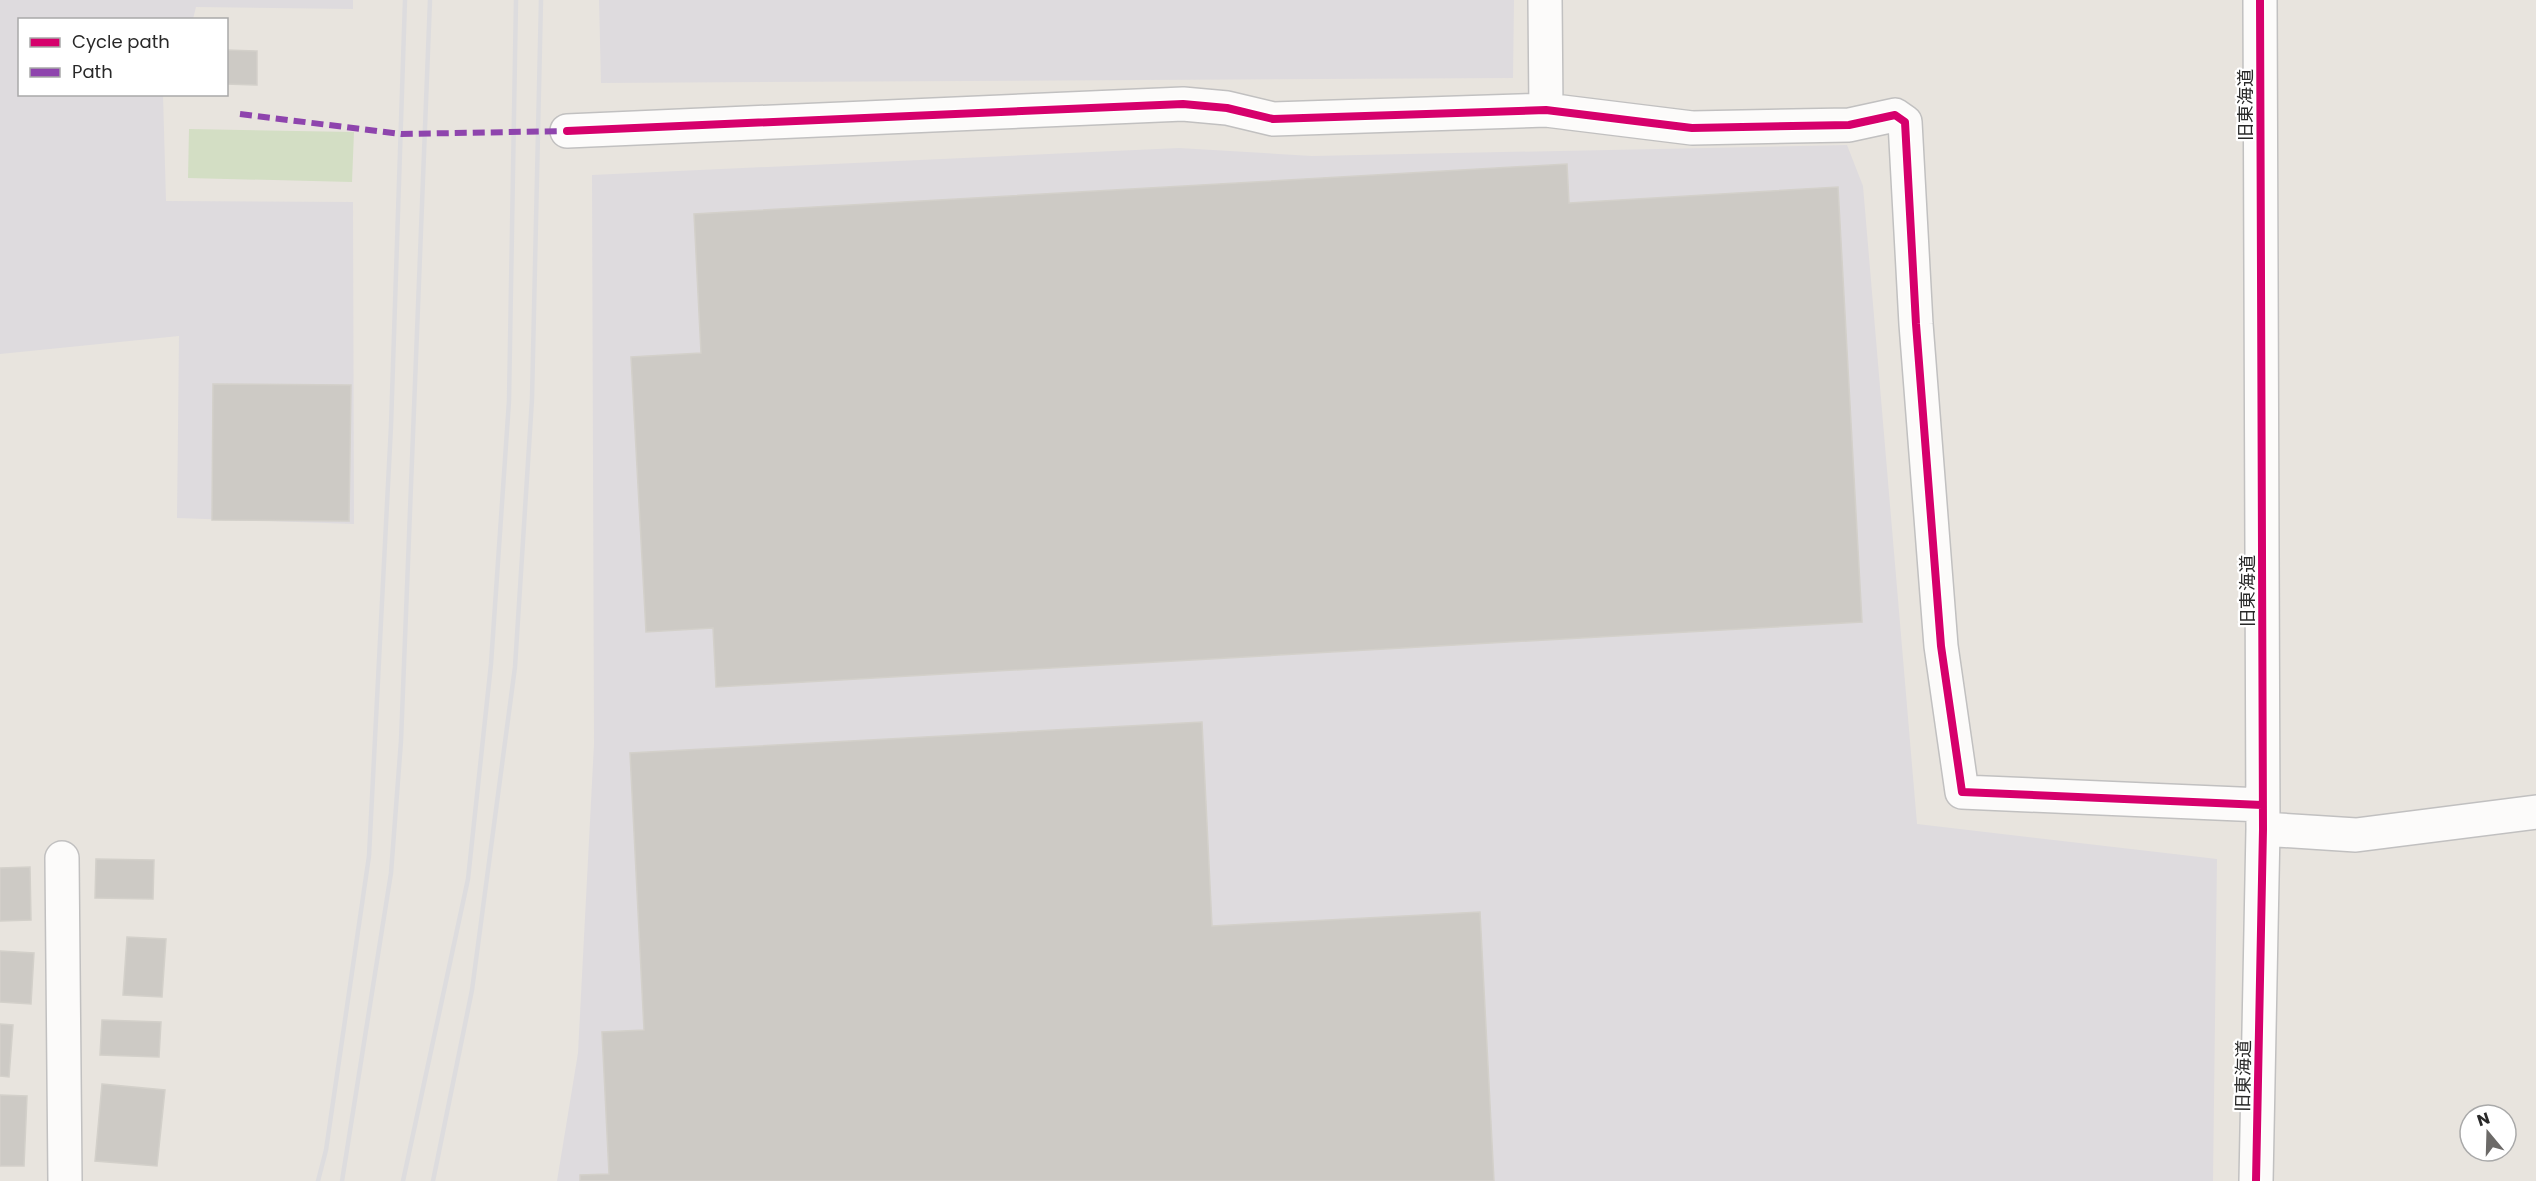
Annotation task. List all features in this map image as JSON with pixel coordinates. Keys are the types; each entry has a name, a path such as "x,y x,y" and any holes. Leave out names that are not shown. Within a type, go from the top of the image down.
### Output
{"street":[{"path":"1545,0 1546,110"},
{"name":"旧東海道","path":"2256,1181 2262,817 2260,0"},
{"path":"567,131 1183,104 1227,108 1273,119 1546,110 1692,128 1850,125 1895,115 1905,122 1916,324 1938,610 1962,792 2262,817 2356,835 2536,812"},
{"path":"62,858 65,1181"}],"shaded area":[{"path":"0,0 353,0 353,9 196,7 193,18 18,18 18,96 163,96 166,201 353,202 354,524 177,518 179,336 0,354"},
{"path":"599,0 1514,0 1513,78 601,83"},
{"path":"1847,145 1863,186 1917,824 2217,859 2213,1181 557,1181 578,1053 594,744 592,175 1179,148 1312,156"}],"green space":[{"path":"189,129 354,132 352,182 188,178"}],"building":[{"path":"228,50 257,51 257,85 228,84"},
{"path":"1567,164 1569,203 1838,187 1862,622 716,687 713,628 646,632 631,357 701,353 694,214"},
{"path":"213,384 351,385 349,521 212,520"},
{"path":"1202,722 1212,926 1480,912 1494,1181 580,1181 580,1175 609,1174 602,1032 644,1030 630,753"},
{"path":"96,859 154,860 153,899 95,898"},
{"path":"30,867 31,920 0,921 0,868"},
{"path":"127,937 166,939 162,997 123,995"},
{"path":"0,951 34,953 31,1004 0,1002"},
{"path":"102,1020 161,1022 159,1057 100,1055"},
{"path":"0,1024 13,1025 9,1077 0,1076"},
{"path":"102,1084 165,1090 157,1166 95,1161"},
{"path":"0,1095 27,1096 24,1166 0,1166"}],"railway":[{"path":"318,1181 326,1150 369,856 391,426 405,0"},
{"path":"342,1181 391,873 401,741 430,0"},
{"path":"403,1181 468,879 491,664 509,401 516,0"},
{"path":"433,1181 472,990 515,667 532,399 541,0"}],"marked path":[{"path":"240,114 401,134 567,131"}],"cycle path":[{"path":"2256,1181 2263,829 2260,0"},
{"path":"567,131 1183,104 1227,108 1273,119 1546,110 1692,128 1849,125 1895,115 1905,122 1916,324 1941,646 1962,792 2262,805"}]}
